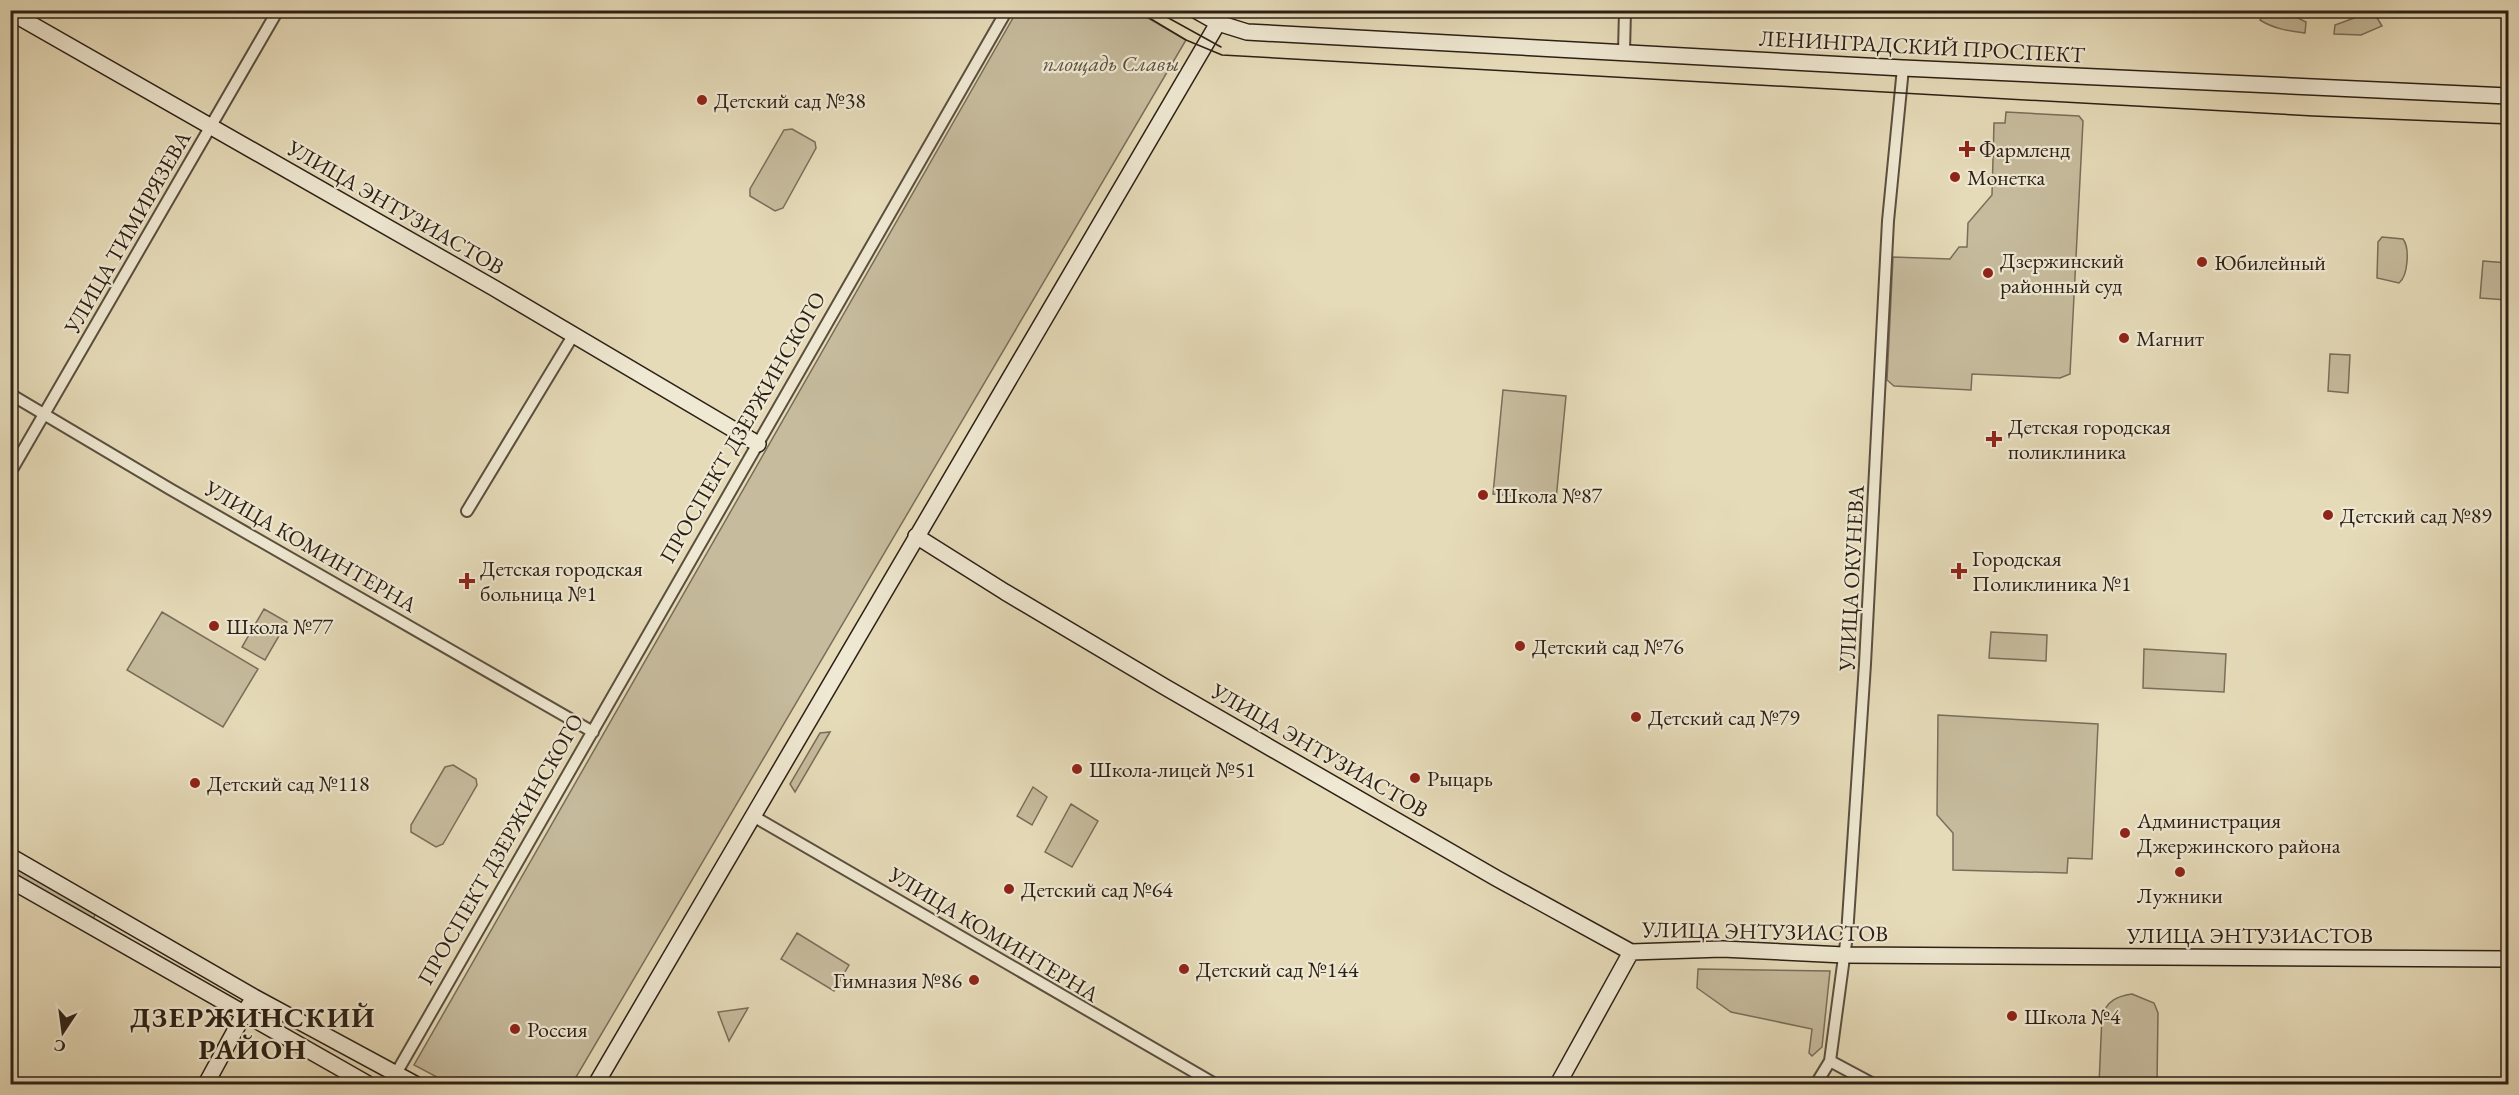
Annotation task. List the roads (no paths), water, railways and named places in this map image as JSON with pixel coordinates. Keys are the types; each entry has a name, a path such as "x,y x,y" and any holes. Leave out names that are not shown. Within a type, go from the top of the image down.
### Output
{"street":[{"name":"УЛИЦА ТИМИРЯЗЕВА","path":"10,473 278,10"},
{"name":"ПРОСПЕКТ ДЗЕРЖИНСКОГО","path":"393,1079 1008,10"},
{"name":"ЛЕНИНГРАДСКИЙ ПРОСПЕКТ","path":"1195,10 1218,23 1247,32 1903,68 2508,96"},
{"path":"1624,52 1625,10"},
{"name":"УЛИЦА ЭНТУЗИАСТОВ","path":"10,12 574,334 758,444"},
{"path":"596,1084 1218,23"},
{"name":"УЛИЦА ОКУНЕВА","path":"1816,1084 1830,1061 1844,955 1866,664 1888,221 1903,68"},
{"path":"467,511 574,334"},
{"name":"УЛИЦА КОМИНТЕРНА","path":"10,394 593,732"},
{"name":"УЛИЦА ЭНТУЗИАСТОВ","path":"916,536 1165,687 1496,878 1631,952 1722,949 1844,955 2508,959"},
{"name":"УЛИЦА КОМИНТЕРНА","path":"753,816 1215,1084"},
{"path":"10,856 393,1079 414,1084"},
{"path":"10,880 368,1084"},
{"path":"1558,1084 1631,952"},
{"path":"206,1084 254,997"},
{"path":"1830,1061 1873,1084"}],"tram line":[{"path":"1136,10 1186,40 1222,55 2313,116 2508,124"},
{"path":"1154,10 1221,47"}],"place":[{"name":"Детский сад №38","path":"702,100"},
{"name":"Фармленд","path":"1967,149"},
{"name":"Монетка","path":"1955,177"},
{"name":"Юбилейный","path":"2202,262"},
{"name":"Дзержинский районный суд","path":"1988,273"},
{"name":"Магнит","path":"2124,338"},
{"name":"Детская городская поликлиника","path":"1994,439"},
{"name":"Школа №87","path":"1483,495"},
{"name":"Детский сад №89","path":"2328,515"},
{"name":"Городская Поликлиника №1","path":"1959,571"},
{"name":"Детская городская больница №1","path":"467,581"},
{"name":"Школа №77","path":"214,626"},
{"name":"Детский сад №76","path":"1520,646"},
{"name":"Детский сад №79","path":"1636,717"},
{"name":"Школа-лицей №51","path":"1077,769"},
{"name":"Рыцарь","path":"1415,778"},
{"name":"Детский сад №118","path":"195,783"},
{"name":"Администрация Джержинского района","path":"2125,833"},
{"name":"Лужники","path":"2180,872"},
{"name":"Детский сад №64","path":"1009,889"},
{"name":"Детский сад №144","path":"1184,969"},
{"name":"Гимназия №86","path":"974,980"},
{"name":"Школа №4","path":"2012,1016"},
{"name":"Россия","path":"515,1029"}],"district":[{"name":"ДЗЕРЖИНСКИЙ РАЙОН","path":"253,1033"}],"park label":[{"name":"площадь Славы","path":"1111,63"}]}
